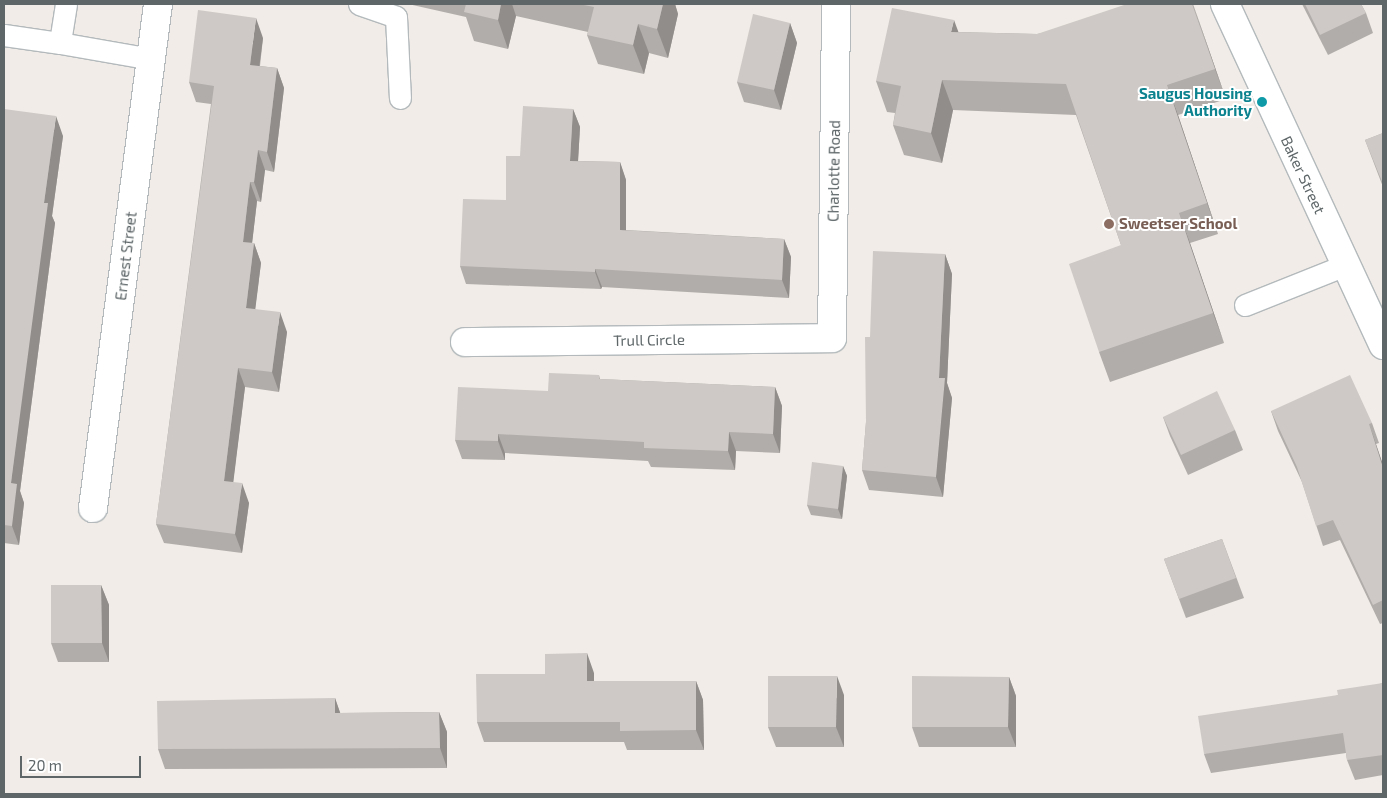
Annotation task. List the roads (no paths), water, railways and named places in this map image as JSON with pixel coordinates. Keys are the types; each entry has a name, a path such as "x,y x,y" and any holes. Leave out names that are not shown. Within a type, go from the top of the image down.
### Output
{"street":[{"name":"Ernest Street","path":"93,508 158,4"},
{"name":"Charlotte Road","path":"832,338 836,4"},
{"name":"Baker Street","path":"1226,4 1383,345"},
{"name":"Trull Circle","path":"465,342 832,338"}],"lane":[{"path":"60,43 66,4"},
{"path":"359,4 396,17 400,98"},
{"path":"4,36 60,43 152,59"},
{"path":"1245,305 1345,265"}],"place":[{"name":"Saugus Housing Authority","path":"1262,102"},
{"name":"Sweetser School","path":"1109,224"}]}
